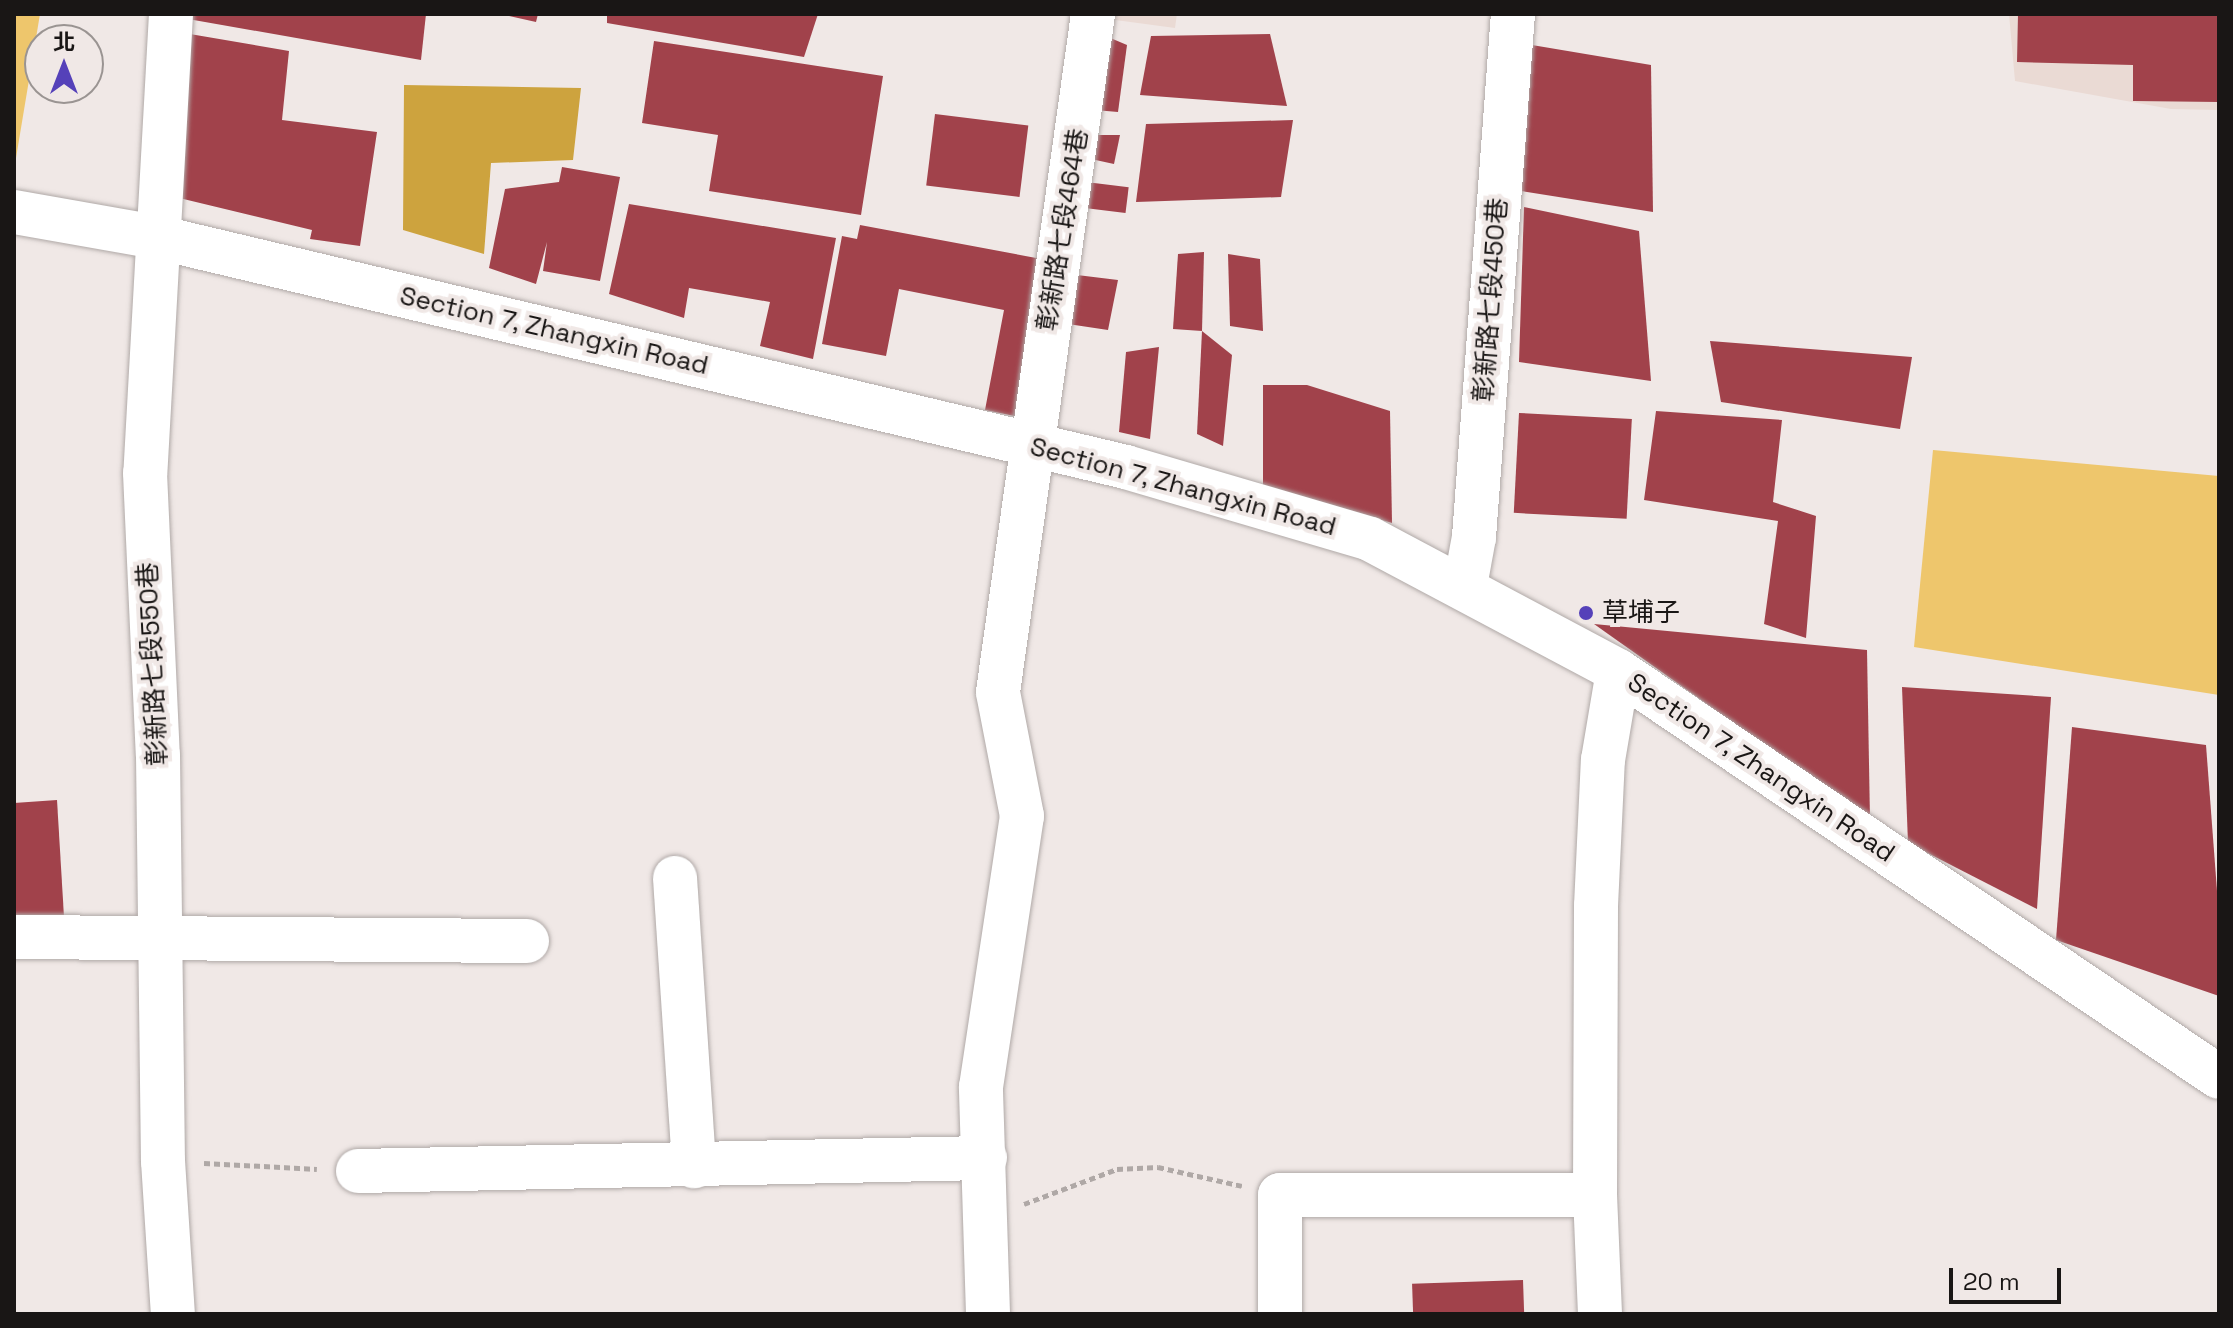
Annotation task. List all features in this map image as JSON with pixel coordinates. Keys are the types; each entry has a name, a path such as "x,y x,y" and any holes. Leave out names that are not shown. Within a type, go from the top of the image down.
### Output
{"street":[{"name":"彰新路七段550巷","path":"171,14 161,238 145,473 162,941 163,1161 173,1314"},
{"name":"彰新路七段464巷","path":"988,1314 981,1087 1022,816 998,692 1029,445 1093,14"},
{"name":"彰新路七段450巷","path":"1465,586 1474,537 1513,14"},
{"name":"Section 7, Zhangxin Road","path":"14,212 161,238 1126,467 1370,539 1465,586 1618,671 2219,1077"},
{"path":"1600,1314 1595,1195 1598,836 1603,760 1618,671"},
{"path":"675,878 694,1166"},
{"path":"14,937 162,941 527,941"},
{"path":"358,1171 985,1158"},
{"path":"1280,1314 1280,1195 1595,1195"}],"path":[{"path":"163,1161 358,1171"},
{"path":"986,1218 1117,1169 1158,1167 1280,1195"}],"shaded area":[{"path":"14,14 40,14 38,24 24,24 25,104 14,163"},
{"path":"1108,14 1177,14 1175,28 1108,19"},
{"path":"2009,14 2219,14 2219,110 2171,109 2015,81"},
{"path":"404,85 581,88 573,160 491,163 484,254 403,230"},
{"path":"1933,450 2219,476 2219,695 1914,647"}],"building":[{"path":"188,14 426,14 421,60 188,19"},
{"path":"500,14 538,14 536,22"},
{"path":"607,14 818,14 804,57 607,23"},
{"path":"2018,14 2219,14 2219,102 2133,101 2133,65 2017,62"},
{"path":"184,33 289,51 282,120 377,132 360,246 310,239 312,230 171,196"},
{"path":"1270,34 1287,106 1140,95 1151,36"},
{"path":"1108,37 1127,45 1118,112 1095,110"},
{"path":"654,41 883,76 861,215 709,191 718,135 642,123"},
{"path":"1526,44 1651,65 1653,212 1521,191"},
{"path":"935,114 1028,125 1020,197 926,185"},
{"path":"1293,120 1281,197 1136,202 1146,124"},
{"path":"1097,135 1120,135 1114,164 1091,159"},
{"path":"562,167 620,177 600,281 543,271 547,242 536,284 489,268 505,189 559,182"},
{"path":"1086,182 1129,187 1126,213 1083,208"},
{"path":"629,204 836,238 813,359 760,346 770,302 689,288 684,318 609,294"},
{"path":"1524,207 1639,231 1651,381 1519,362"},
{"path":"860,225 1079,266 1077,275 1118,280 1108,330 1068,324 1049,423 985,410 1004,310 899,289 886,356 822,344 842,236 857,239"},
{"path":"1204,252 1202,331 1173,329 1178,254"},
{"path":"1228,254 1260,259 1263,331 1230,326"},
{"path":"1202,331 1232,355 1223,446 1197,434"},
{"path":"1710,341 1912,357 1900,429 1721,402"},
{"path":"1159,347 1150,439 1119,432 1126,352"},
{"path":"1263,385 1307,385 1390,411 1392,523 1263,486"},
{"path":"1656,411 1782,420 1773,502 1816,516 1806,638 1764,624 1778,521 1644,500"},
{"path":"1519,413 1632,419 1627,519 1514,513"},
{"path":"1594,624 1867,650 1870,820"},
{"path":"1902,687 2051,697 2037,909 1908,843"},
{"path":"2072,727 2206,745 2219,917 2219,996 2056,940"},
{"path":"57,800 64,917 14,920 14,803"},
{"path":"1523,1280 1524,1314 1413,1314 1412,1284"}],"place":[{"name":"草埔子","path":"1586,613"}]}
